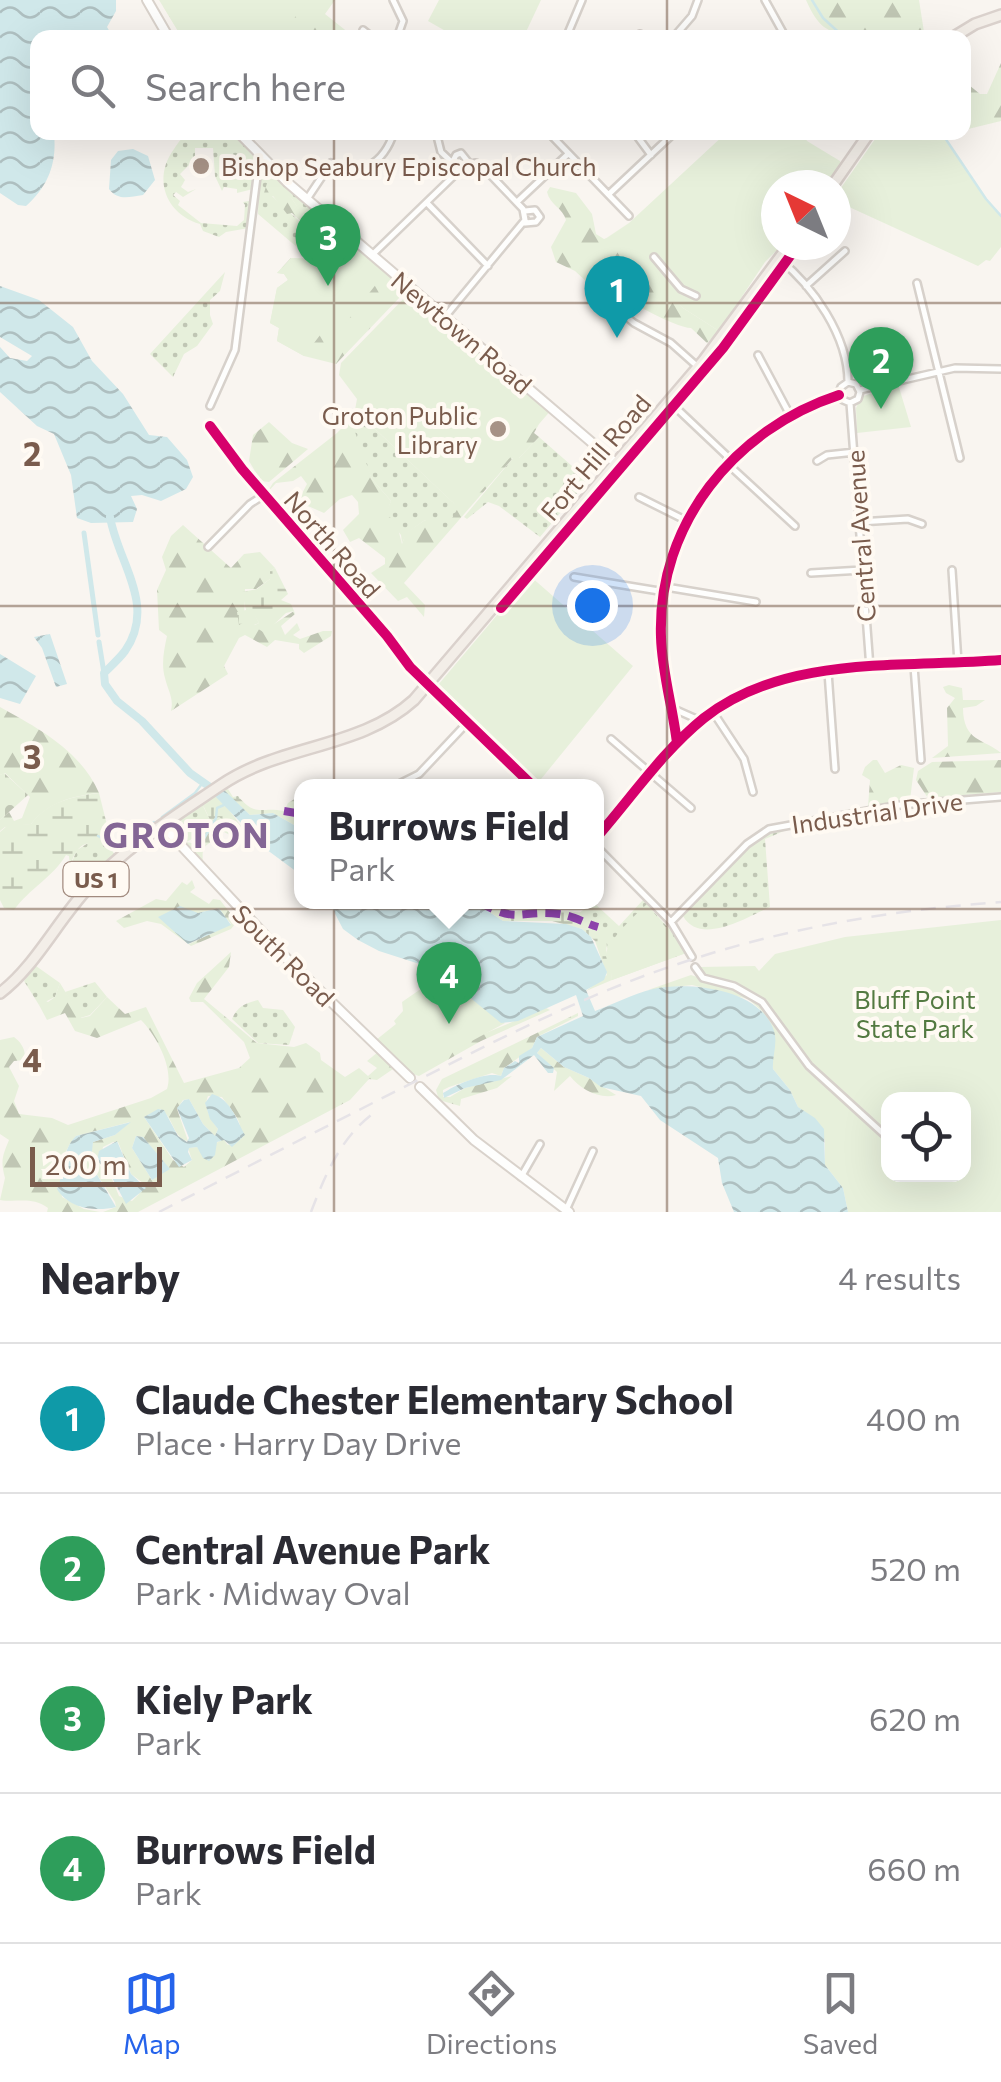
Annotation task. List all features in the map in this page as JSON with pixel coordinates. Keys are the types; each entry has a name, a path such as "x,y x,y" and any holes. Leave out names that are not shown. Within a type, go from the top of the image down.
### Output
{"main road":[{"path":"147,0 164,30"},
{"path":"965,30 1001,15"},
{"path":"245,140 262,159"},
{"path":"843,170 864,140"},
{"name":"Newtown Road","path":"262,159 617,464"},
{"name":"Fort Hill Road","path":"163,826 222,784 267,760 374,728 407,706 698,368 777,262"},
{"name":"US 1","path":"0,993 15,980 61,918 98,877 122,854 163,826"},
{"name":"South Road","path":"163,826 288,961 410,1078"},
{"path":"420,1087 474,1140 567,1211"}],"street":[{"path":"393,0 403,21 400,30"},
{"path":"569,30 582,0"},
{"path":"681,30 698,0"},
{"path":"765,0 780,30"},
{"path":"307,199 330,162 352,170 368,166 386,152 391,140"},
{"path":"437,140 439,150 460,170"},
{"path":"555,140 629,216"},
{"path":"640,140 650,155"},
{"path":"609,194 666,140"},
{"path":"454,164 454,158 461,153 469,164"},
{"path":"517,202 568,154"},
{"path":"210,406 234,350 262,159"},
{"path":"372,255 460,170 469,164 482,166 525,211 524,223 444,318"},
{"path":"426,202 488,266"},
{"path":"524,223 536,222 540,217 535,210 525,211"},
{"path":"654,257 681,289 696,296"},
{"path":"806,286 836,260"},
{"path":"777,262 806,286 838,340 848,382"},
{"path":"917,283 960,458"},
{"path":"605,299 634,324 665,338 698,368"},
{"path":"758,355 790,415"},
{"path":"860,390 966,367 1001,369"},
{"path":"848,382 855,383 860,390 859,398 850,403 839,395 848,382"},
{"path":"677,743 661,636 674,555 688,521 730,460 790,415 839,395"},
{"path":"670,401 730,460 731,467 795,526"},
{"name":"Central Avenue","path":"850,403 870,668"},
{"name":"North Road","path":"210,426 428,686 522,779"},
{"path":"817,461 827,455 854,452"},
{"path":"208,547 264,495"},
{"path":"640,496 688,521"},
{"path":"859,522 908,519 922,524"},
{"path":"811,573 862,570"},
{"path":"952,570 958,664"},
{"path":"574,578 756,602"},
{"path":"604,829 701,720 732,699 773,681 870,668 1001,660"},
{"path":"914,666 921,760"},
{"path":"828,672 834,769"},
{"path":"674,710 701,720"},
{"path":"713,712 744,759 753,792"},
{"path":"409,779 419,774 467,723"},
{"path":"611,739 692,808"},
{"name":"Industrial Drive","path":"671,922 747,844 769,829 900,804 1001,797"},
{"path":"604,854 671,922 692,957"},
{"path":"695,967 703,978 734,986 762,1002 810,1066 881,1132"},
{"path":"521,1177 540,1144"},
{"path":"567,1211 593,1152"}],"green space":[{"path":"159,0 335,0 325,14 345,30 178,30"},
{"path":"171,0 309,0 285,30 177,30 163,6"},
{"path":"439,0 541,0 527,30 444,30 428,21"},
{"path":"806,0 919,0 924,30 830,30 814,15"},
{"path":"1001,63 1001,121 971,128 971,87 987,94"},
{"path":"181,140 239,140 254,157 253,189 237,193 237,189 224,187 222,191 215,176 213,148 195,148 195,159 180,174 185,180 181,187 188,192 196,189 183,197 176,192 173,195 180,201 178,205 201,223 237,226 244,220 243,202 249,201 249,228 219,237 203,231 200,224 178,212 164,183 167,160"},
{"path":"718,140 806,140 840,161 838,170 761,170 761,260 767,260 719,331 683,308 614,242 590,249 629,223"},
{"path":"874,140 947,140 1001,215 1001,247 990,261 978,266 851,208 851,174"},
{"path":"265,169 340,232 305,219 292,199 275,188 272,196 319,239 311,259 258,214 259,174"},
{"path":"268,180 292,199 306,219 401,287 401,296 336,364 304,356 277,341 279,328 270,323 277,288 288,280 277,273 291,258 311,259 319,239 292,213 287,214 273,196 264,193"},
{"path":"550,187 576,193 592,214 596,234 604,239 614,236 683,308 719,331 707,343 691,328 647,310 604,284 589,284 575,271 556,262 551,247 566,220 547,192"},
{"path":"326,217 388,269 334,338 324,330 304,356 277,341 279,328 270,323 277,288 288,280 277,273 291,258 310,259 299,248"},
{"path":"225,272 220,291 210,300 213,324 197,346 184,354 173,377 150,354"},
{"path":"412,290 552,409 463,512 355,410 357,399 339,375 341,363"},
{"path":"898,384 911,427 857,433 856,408 861,397"},
{"path":"357,412 459,508 441,538 425,520 407,533 402,543 401,535 385,515 391,501 372,479 358,446 337,433"},
{"path":"269,422 292,443 308,449 269,482 261,481 249,461 253,435"},
{"path":"539,424 534,433 539,437 519,458 513,458 404,583 425,605 424,617 407,597 398,601 371,573 385,564 385,558 359,538 350,542 343,530 359,514 358,502 352,495 340,499 324,513 308,506 298,514 296,505 307,484 301,476 276,483 266,494 273,483 337,433 355,432 372,479 391,501 386,515 396,521 402,544 406,533 425,520 440,529 441,537 458,508 454,503"},
{"path":"539,437 588,480 540,537 488,502 467,519 464,517 514,457 519,458"},
{"path":"183,525 231,568 244,554 260,552 275,568 270,571 270,579 256,589 245,589 244,621 255,615 259,623 254,625 268,628 294,611 281,626 285,635 297,623 300,630 293,635 300,639 332,631 331,636 304,653 299,644 275,640 267,647 245,635 239,638 224,666 228,674 171,711 163,668 167,636 159,630 157,590 166,570 162,557 171,536"},
{"path":"275,568 288,594 281,600 291,604 294,611 286,613 265,633 253,626 259,623 255,616 239,625 237,612 246,610 242,592 257,589 270,579 270,571"},
{"path":"530,576 633,666 541,779 532,779 438,690 438,685"},
{"path":"943,687 962,688 963,700 985,700 963,708 964,719 976,738 1001,753 932,758 948,746 947,708 955,698"},
{"path":"0,707 70,753 99,793 61,802 31,824 0,831 0,820 9,812 14,821 22,818 30,797 5,773 0,775"},
{"path":"873,760 885,773 901,765 914,768 910,800 868,807 870,780 862,775"},
{"path":"1001,760 1001,792 928,798 916,780 918,771 932,762"},
{"path":"4,773 28,795 0,820 0,775"},
{"path":"224,790 259,810 284,811 294,799 294,825 273,813 250,815"},
{"path":"99,793 111,841 81,846 70,866 66,855 14,910 4,908 0,900 0,832 8,825 31,824 60,802"},
{"path":"215,796 251,838 219,817 199,844 191,841 201,833 202,824 210,820 203,805"},
{"path":"208,799 203,806 210,820 198,836 186,842 191,852 172,826"},
{"path":"219,817 237,827 230,835 224,832 206,845 203,864 186,842 197,844"},
{"path":"782,828 784,831 765,839 770,907 724,927 700,929 691,925 683,916 753,842"},
{"path":"93,840 111,841 114,856 81,889 71,864 77,850"},
{"path":"192,880 195,888 190,892 209,904 213,899 220,900 239,919 231,929 191,946 161,924 147,921 124,928 116,921 156,899 166,901 182,882 187,885","holes":["218,908 231,924 189,944 167,921"]},
{"path":"643,900 686,953 612,980 601,933 578,914 584,909 601,909 619,926"},
{"path":"647,904 686,953 612,980 606,956 610,944"},
{"path":"485,909 587,913 607,940 612,980 586,991 607,975 595,941 582,929 552,921 503,921"},
{"name":"Bluff Point State Park","path":"1001,920 1001,1212 848,1212 843,1188 825,1165 825,1140 773,1069 762,1011 748,999 692,985 648,990 691,975 697,977 702,973 700,967 755,966 759,971 775,954 845,937"},
{"path":"231,952 229,967 204,999 257,1043 294,1047 306,1043 345,1077 359,1068 368,1076 377,1068 367,1061 378,1052 393,1069 377,1080 369,1079 350,1100 138,1212 103,1212 116,1207 115,1202 94,1170 83,1171 81,1166 84,1160 89,1161 93,1142 115,1135 130,1122 76,1136 64,1157 62,1197 84,1209 100,1212 47,1212 48,1208 36,1202 0,1200 5,1178 3,1158 9,1140 0,1134 0,1040 14,1037 24,1050 24,1060 14,1061 9,1067 19,1086 14,1101 19,1114 52,1118 68,1125 167,1089 166,1062 141,1020 97,1038 75,1031 65,1013 47,1020 39,1005 55,997 60,983 81,1018 90,1016 107,997 125,1014 146,1007 184,1083 239,1068 250,1058 244,1042 203,1002 191,1002 189,998 197,983","holes":["208,1096 222,1097 239,1122 239,1133 228,1145 223,1139 201,1152 197,1147 188,1148 192,1160 184,1167 173,1160 144,1117 160,1109 179,1136 188,1141 177,1109 183,1100 189,1099 215,1136 218,1129 207,1109","136,1136 143,1137 168,1168 152,1180 132,1148","118,1142 131,1174 143,1183 132,1201 119,1196 109,1172 100,1166 103,1147"]},
{"path":"36,966 60,983 55,997 39,1005 24,981"},
{"path":"441,975 505,1023 411,1074 376,1040 396,1024 394,1021 403,1011 402,1002"},
{"path":"95,982 107,997 90,1015 80,1018 65,992"},
{"path":"258,1000 263,1008 283,1010 295,1027 289,1045 258,1043 232,1019 242,1006"},
{"path":"546,1008 550,1010 481,1041 419,1076 413,1074 416,1062"},
{"path":"578,1013 537,1037 532,1048 504,1068 501,1076 492,1073 449,1087 443,1090 443,1097 512,1076 497,1088 461,1099 460,1106 439,1100 436,1090 442,1079"},
{"path":"541,1048 564,1067 616,1095 591,1092 570,1076 554,1091 557,1072 537,1053"}],"water":[{"path":"0,0 116,0 109,30 30,30 30,140 54,140 54,154 46,182 26,206 0,193"},
{"path":"133,149 148,156 155,180 143,195 120,197 109,189 111,160 118,151"},
{"path":"0,286 39,300 73,327 92,361 123,394 149,435 167,437 187,460 193,477 186,489 161,501 131,496 137,509 133,522 91,523 77,518 71,475 54,434 37,426 0,392 0,347 10,358 27,361 32,356 0,337"},
{"path":"50,634 67,684 56,687 34,637"},
{"path":"0,654 36,676 20,704 0,698"},
{"path":"224,790 250,815 273,813 294,825 294,870 247,835 243,825 215,796"},
{"path":"180,906 198,913 219,908 231,925 188,944 158,917"},
{"path":"333,909 485,909 503,921 566,924 591,937 607,972 604,980 586,990 595,1011 646,991 668,987 704,988 740,997 767,1017 774,1031 773,1069 798,1107 824,1129 825,1165 843,1188 848,1212 734,1212 722,1183 718,1158 660,1120 641,1096 601,1087 564,1067 541,1048 537,1053 554,1068 553,1073 548,1073 534,1055 501,1080 465,1088 444,1098 443,1093 464,1082 488,1075 501,1076 504,1068 515,1061 519,1063 519,1056 532,1048 537,1037 583,1016 576,995 518,1021 501,1023 435,969 379,951 343,929"},
{"path":"212,1094 229,1105 245,1135 232,1147 224,1140 217,1142 215,1155 209,1161 197,1147 189,1148 192,1160 179,1167 144,1117 164,1110 178,1136 187,1142 189,1138 177,1108 189,1099 215,1136 218,1129 205,1103"},
{"path":"131,1122 115,1135 93,1142 91,1160 84,1160 81,1166 96,1173 116,1207 84,1207 62,1196 57,1189 68,1148 76,1136"},
{"path":"136,1136 143,1137 170,1169 152,1180 132,1148"},
{"path":"117,1141 131,1174 146,1188 126,1204 109,1172 97,1161 99,1151"}],"waterway":[{"path":"812,0 836,30"},
{"path":"946,140 1001,216"},
{"path":"110,517 132,584 137,617 125,651 104,673 105,684 117,701 142,721 190,773 217,792"},
{"path":"84,533 98,635"},
{"path":"99,642 104,673"},
{"path":"162,817 195,793 204,781"},
{"path":"199,847 216,818 217,808 224,805"},
{"path":"120,841 154,822"},
{"path":"98,836 113,844"}],"railway":[{"path":"159,1212 518,1030 648,975 799,930 920,910 1001,902"},
{"path":"311,1212 345,1143 378,1110"}],"marked path":[{"path":"284,811 294,813"},
{"path":"494,909 519,915 559,914 598,927"}],"cycle path":[{"path":"501,608 723,348 787,260"},
{"path":"677,743 663,664 663,596 672,556 688,520 710,486 767,431 839,395"},
{"path":"210,426 410,667 526,779"},
{"path":"604,828 675,745 704,718 736,697 771,683 846,668 1001,660"}],"place":[{"name":"Bishop Seabury Episcopal Church","path":"201,166"},
{"name":"Kiely Park","path":"328,286"},
{"name":"Claude Chester Elementary School","path":"617,338"},
{"name":"Central Avenue Park","path":"881,409"},
{"name":"Groton Public Library","path":"498,429"},
{"name":"Burrows Field","path":"449,1024"}],"district":[{"name":"GROTON","path":"187,833"}]}
